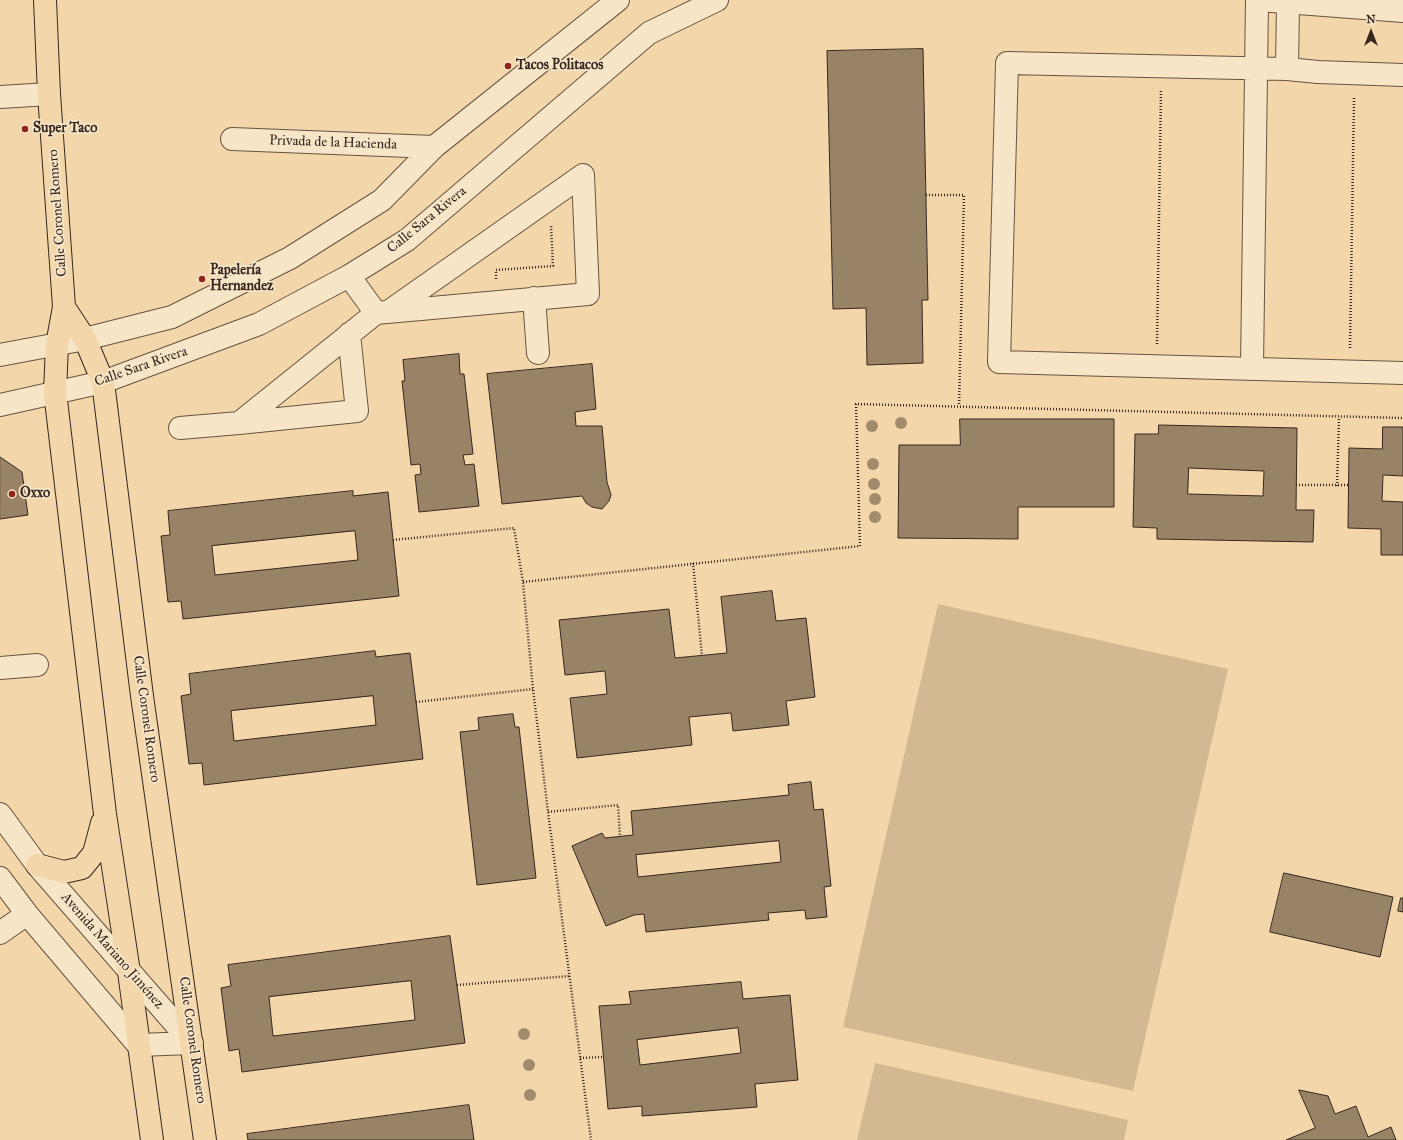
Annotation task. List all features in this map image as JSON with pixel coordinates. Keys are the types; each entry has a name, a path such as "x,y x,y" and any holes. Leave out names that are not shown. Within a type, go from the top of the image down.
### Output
{"main road":[{"name":"Calle Coronel Romero","path":"45,0 49,94 64,307 57,345 55,392 104,814 129,972 152,1140"},
{"name":"Calle Coronel Romero","path":"64,307 86,339 103,382 142,696 206,1140"},
{"path":"37,865 64,872 82,868 94,853 104,814"}],"street":[{"path":"0,355 86,339 172,317 290,258 382,200 434,147 618,0"},
{"name":"Calle Sara Rivera","path":"0,405 103,382 259,324 349,276 407,240 649,33 717,0"},
{"path":"1252,368 1258,0 1403,11"},
{"path":"1287,69 1288,3"},
{"path":"1403,75 1257,68 1007,63 999,362 1403,372"},
{"path":"0,97 49,94"},
{"name":"Privada de la Hacienda","path":"232,139 434,147"},
{"path":"239,423 348,334 583,175 588,294 382,312"},
{"path":"349,276 382,312"},
{"path":"534,298 538,353"},
{"path":"180,428 357,411 348,334"},
{"path":"0,668 37,665"},
{"name":"Avenida Mariano Jiménez","path":"0,814 37,865 192,1043"},
{"path":"0,878 27,914 138,1045 192,1043"},
{"path":"0,933 27,914"}],"path":[{"path":"1157,366 1161,66"},
{"path":"1350,371 1354,73"},
{"path":"926,195 964,195 959,406"},
{"path":"497,302 496,270 553,266 549,198"},
{"path":"523,582 860,546 856,404 1403,418"},
{"path":"1337,486 1339,417"},
{"path":"1296,485 1349,485"},
{"path":"393,540 514,528 523,582 533,689 591,1140"},
{"path":"693,563 702,656"},
{"path":"416,702 533,689"},
{"path":"548,812 618,805 620,836"},
{"path":"457,985 570,976"},
{"path":"580,1058 604,1057"}],"shaded area":[{"path":"938,604 1228,669 1133,1091 843,1027"},
{"path":"875,1063 1128,1120 1124,1140 857,1140"}],"building":[{"path":"923,49 928,300 922,300 923,363 867,365 866,308 833,309 827,51"},
{"path":"459,354 460,374 464,374 473,454 463,455 465,465 474,464 479,506 419,512 415,475 421,474 420,464 411,465 402,381 405,381 403,360"},
{"path":"592,364 596,409 575,412 576,426 602,426 607,482 611,495 609,501 602,509 592,507 586,503 582,496 502,504 487,374"},
{"path":"960,419 1114,419 1114,507 1018,507 1018,539 898,538 899,445 960,445"},
{"path":"1159,425 1297,428 1296,510 1314,510 1313,542 1157,539 1157,528 1133,527 1135,434 1158,434","holes":["1189,468 1264,471 1263,496 1188,494"]},
{"path":"1383,427 1403,427 1403,476 1383,475 1382,501 1403,502 1403,555 1381,555 1381,529 1348,528 1349,448 1382,449"},
{"name":"Oxxo","path":"0,457 22,472 28,515 0,519"},
{"path":"353,491 353,496 388,492 399,596 183,619 181,601 168,602 161,536 170,535 168,511","holes":["355,531 358,560 215,575 212,546"]},
{"path":"772,591 776,621 806,618 815,697 786,701 789,725 733,731 731,713 689,717 692,745 577,758 570,698 607,694 605,671 565,675 559,620 669,609 675,658 727,653 721,597"},
{"path":"375,651 376,657 410,653 423,759 204,785 202,763 189,764 181,696 191,694 189,674","holes":["373,696 376,725 234,741 231,711"]},
{"path":"513,714 515,727 519,727 536,878 477,885 460,732 479,730 478,718"},
{"path":"811,782 814,810 823,809 831,886 824,887 827,917 806,919 805,910 768,913 769,920 646,932 644,914 634,915 606,926 572,846 602,833 605,838 633,835 631,811 789,795 788,785","holes":["779,841 781,862 638,877 636,855"]},
{"path":"1284,873 1393,897 1380,957 1270,932"},
{"path":"1401,898 1403,898 1403,912 1398,911"},
{"path":"450,936 465,1043 242,1072 239,1049 229,1051 221,988 231,986 228,965","holes":["411,981 415,1020 273,1036 269,997"]},
{"path":"741,982 743,999 790,995 798,1080 755,1084 757,1107 642,1116 642,1106 608,1109 599,1006 631,1004 629,992","holes":["738,1028 741,1053 640,1065 637,1040"]},
{"path":"1299,1090 1328,1096 1335,1114 1356,1106 1368,1137 1391,1127 1396,1140 1286,1140 1315,1128"},
{"path":"469,1105 474,1140 248,1140 247,1134"}],"place":[{"name":"Tacos Politacos","path":"508,66"},
{"name":"Super Taco","path":"25,129"},
{"name":"Papelería Hernandez","path":"202,279"},
{"name":"Oxxo","path":"12,494"}]}
